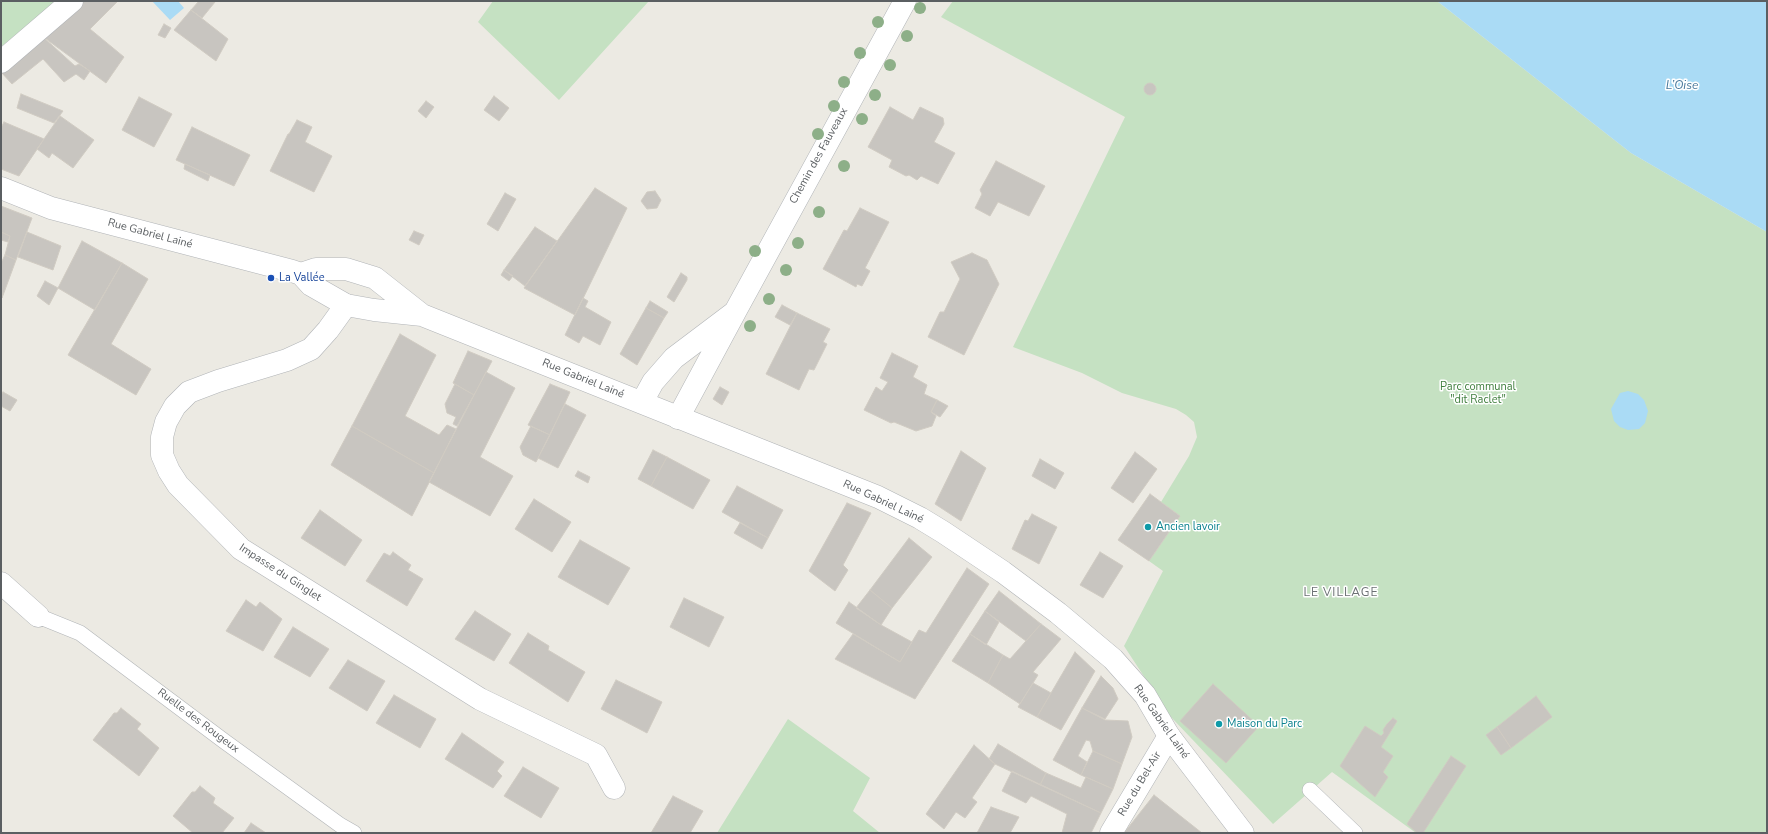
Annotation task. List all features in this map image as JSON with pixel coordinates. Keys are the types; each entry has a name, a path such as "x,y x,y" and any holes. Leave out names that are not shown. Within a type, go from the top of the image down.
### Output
{"street":[{"path":"1,62 72,1"},
{"name":"Chemin des Fauveaux","path":"678,418 734,312 905,1"},
{"name":"Rue Gabriel Lainé","path":"1,188 51,208 301,274 311,285 346,305 374,310 422,315 878,497 943,532 1058,613 1112,659 1145,695 1169,736 1243,833"},
{"name":"Rue Gabriel Lainé","path":"301,274 316,269 346,269 375,278 422,315"},
{"name":"Impasse du Ginglet","path":"346,305 328,330 311,349 287,360 189,392 175,406 166,422 162,438 162,455 169,471 178,485 241,549 480,699 596,755 614,788"},
{"name":"Chemin des Fauveaux","path":"642,402 654,382 674,358 734,312"},
{"path":"1,583 38,616"},
{"name":"Rue du Bel-Air","path":"1111,833 1169,736"}],"lane":[{"name":"Ruelle des Rougeux","path":"38,616 80,633 243,755 340,825 354,833"},
{"path":"1310,790 1355,833"}],"green space":[{"path":"1,1 57,1 1,47"},
{"path":"493,1 649,1 559,100 478,22"},
{"name":"Parc communal \"dit Raclet\"","path":"953,1 1437,1 1631,153 1767,232 1767,833 1416,833 1332,772 1273,824 1170,716 1124,646 1163,571 1149,561 1180,516 1161,502 1189,456 1197,437 1194,422 1176,409 1122,393 1082,373 1013,347 1125,117 941,17"},
{"path":"788,719 870,778 853,811 880,833 717,833"}],"water":[{"path":"152,1 178,1 184,8 170,20"},
{"name":"L’Oise","path":"1437,1 1767,1 1767,232 1631,153"},
{"path":"1628,391 1638,394 1644,400 1648,411 1645,423 1639,429 1628,430 1620,427 1614,421 1611,409 1620,393"}],"building":[{"path":"81,1 118,1 90,29 124,57 106,83 42,36"},
{"path":"199,1 215,2 202,18 191,10"},
{"path":"191,10 228,39 216,61 174,30"},
{"path":"164,24 171,28 165,38 158,35"},
{"path":"42,36 75,66 79,64 90,71 84,80 76,74 64,82 43,59 12,84 1,72"},
{"path":"1148,83 1152,83 1156,89 1152,95 1148,95 1144,91 1144,87"},
{"path":"21,94 63,111 54,123 17,108"},
{"path":"494,96 509,108 499,121 484,110"},
{"path":"139,97 172,114 154,147 122,130"},
{"path":"426,101 434,107 426,118 418,111"},
{"path":"890,107 913,120 920,107 943,118 944,124 934,142 955,153 938,184 921,176 917,180 909,175 906,176 889,167 892,160 868,147"},
{"path":"60,116 94,140 73,168 52,153 49,158 37,149"},
{"path":"297,120 312,127 305,142 332,156 314,192 270,171 288,134"},
{"path":"4,122 44,139 19,176 1,169 1,128"},
{"path":"192,127 250,155 234,186 176,160"},
{"path":"996,161 1045,186 1029,216 998,202 990,216 975,208 982,194 980,190"},
{"path":"185,164 210,175 208,181 184,169"},
{"path":"595,188 627,208 575,315 524,288"},
{"path":"655,191 661,200 657,208 647,209 641,201 647,192"},
{"path":"505,193 516,199 498,231 487,224"},
{"path":"1,206 32,218 16,260 5,255 10,236 1,232"},
{"path":"860,208 889,222 865,268 870,271 862,286 857,284 856,287 823,269 844,230 847,231"},
{"path":"535,227 557,241 525,286 504,270"},
{"path":"414,231 424,235 419,245 409,240"},
{"path":"1,232 10,236 8,242 1,240"},
{"path":"27,232 61,246 53,270 18,257"},
{"path":"82,241 122,263 95,310 58,288"},
{"path":"972,253 987,260 999,284 964,355 928,337 940,312 944,312 960,279 951,262"},
{"path":"5,255 16,260 2,298 1,263"},
{"path":"122,263 148,279 111,344 151,369 136,395 68,355"},
{"path":"504,270 513,276 509,281 501,275"},
{"path":"681,273 687,277 687,280 674,302 667,297"},
{"path":"45,281 58,288 49,305 37,296"},
{"path":"583,298 588,301 585,307 611,322 600,345 583,336 579,343 565,335"},
{"path":"650,301 668,312 664,318 646,308"},
{"path":"782,305 797,313 790,325 775,317"},
{"path":"646,308 664,318 637,365 620,354"},
{"path":"797,313 830,329 823,342 827,344 814,370 809,369 799,390 766,374"},
{"path":"400,334 436,355 405,416 439,435 447,425 456,429 434,473 352,426"},
{"path":"468,351 492,361 474,395 453,383"},
{"path":"892,353 918,366 913,377 927,385 924,394 937,400 931,412 936,416 932,426 916,431 894,422 891,423 864,410 876,387 882,391 888,382 880,378"},
{"path":"486,372 515,388 480,457 513,476 490,516 429,482"},
{"path":"455,384 474,395 457,426 453,424 456,417 447,413 445,404"},
{"path":"550,384 570,392 550,435 528,425"},
{"path":"720,387 729,392 722,405 713,399"},
{"path":"3,392 17,400 10,411 1,406 1,395"},
{"path":"937,400 948,406 940,417 931,412"},
{"path":"565,404 586,415 558,468 538,458"},
{"path":"352,426 434,473 412,516 331,465"},
{"path":"531,426 550,435 536,462 523,455 520,447"},
{"path":"653,450 667,457 651,486 638,479"},
{"path":"961,451 986,468 961,521 935,504"},
{"path":"1135,452 1157,469 1133,503 1111,488"},
{"path":"667,457 710,480 693,509 651,486"},
{"path":"1040,459 1064,473 1055,489 1032,476"},
{"path":"578,471 590,477 588,483 575,476"},
{"path":"737,486 783,510 768,538 722,512"},
{"path":"1150,494 1180,516 1149,561 1118,540"},
{"path":"534,499 571,522 552,552 515,529"},
{"path":"847,503 871,513 843,565 848,570 835,591 809,571"},
{"path":"320,510 362,540 345,566 301,538"},
{"path":"1032,514 1057,527 1039,564 1012,549 1025,520 1028,521"},
{"path":"740,523 768,538 762,549 734,533"},
{"path":"909,538 932,557 892,608 870,590"},
{"path":"580,540 630,568 608,605 558,577"},
{"path":"393,552 411,565 408,570 423,579 407,606 366,581 384,553 390,556"},
{"path":"1100,552 1123,566 1103,598 1080,585"},
{"path":"967,568 989,584 915,699 835,659 853,634 900,662 919,630 926,633"},
{"path":"870,590 892,608 881,625 856,608"},
{"path":"999,591 1041,624 1026,641 985,611"},
{"path":"684,598 724,617 709,647 670,627"},
{"path":"246,600 256,607 260,602 282,619 263,651 226,631"},
{"path":"849,602 881,625 912,642 900,662 836,623"},
{"path":"475,611 511,634 494,661 455,639"},
{"path":"985,611 999,622 986,645 970,634"},
{"path":"1041,624 1061,639 1033,672 1038,675 1020,704 988,683 1003,655 1010,659"},
{"path":"293,627 329,649 310,677 274,657"},
{"path":"528,633 549,646 548,650 585,672 568,702 509,663"},
{"path":"970,634 1003,655 988,683 952,661"},
{"path":"1075,652 1095,671 1061,730 1037,717"},
{"path":"348,660 385,681 367,711 329,688"},
{"path":"1101,676 1113,688 1118,699 1105,719 1082,708"},
{"path":"616,680 662,702 647,733 601,709"},
{"path":"1033,683 1051,693 1037,717 1018,707"},
{"name":"Maison du Parc","path":"1213,684 1259,726 1226,763 1180,721"},
{"path":"394,695 436,719 420,748 376,723"},
{"path":"1536,696 1552,717 1511,748 1497,727"},
{"path":"121,708 141,724 137,729 159,748 139,776 93,740 114,713 117,713"},
{"path":"1082,708 1105,720 1128,721 1132,737 1122,764 1093,751 1090,741 1086,740 1078,756 1087,762 1081,775 1053,760"},
{"path":"1393,718 1397,721 1381,747 1393,756 1383,772 1388,777 1375,797 1340,766 1365,726 1381,736 1384,733 1383,730 1387,724"},
{"path":"1497,727 1511,748 1501,755 1486,735"},
{"path":"462,733 504,762 497,771 502,776 493,788 445,759"},
{"path":"998,744 1046,773 1040,785 995,764 989,759"},
{"path":"974,745 995,764 972,798 977,802 965,818 956,812 944,829 926,814"},
{"path":"1093,751 1122,764 1113,789 1081,775"},
{"path":"1451,756 1466,766 1423,833 1417,833 1407,824"},
{"path":"523,767 559,788 541,818 504,796"},
{"path":"1012,771 1101,813 1091,833 1062,833 1067,814 1031,796 1026,803 1002,791"},
{"path":"1046,773 1081,788 1086,777 1113,789 1101,813 1040,785"},
{"path":"200,786 215,798 213,803 234,818 222,833 193,833 173,816 192,792 195,792"},
{"path":"1154,795 1202,833 1124,833"},
{"path":"673,796 703,811 690,833 651,833"},
{"path":"991,807 1019,817 1010,833 977,833"},
{"path":"251,823 266,833 244,833"}],"place":[{"name":"La Vallée","path":"271,278"},
{"name":"Ancien lavoir","path":"1148,527"},
{"name":"Maison du Parc","path":"1219,724"}],"district":[{"name":"LE VILLAGE","path":"1341,593"}]}
